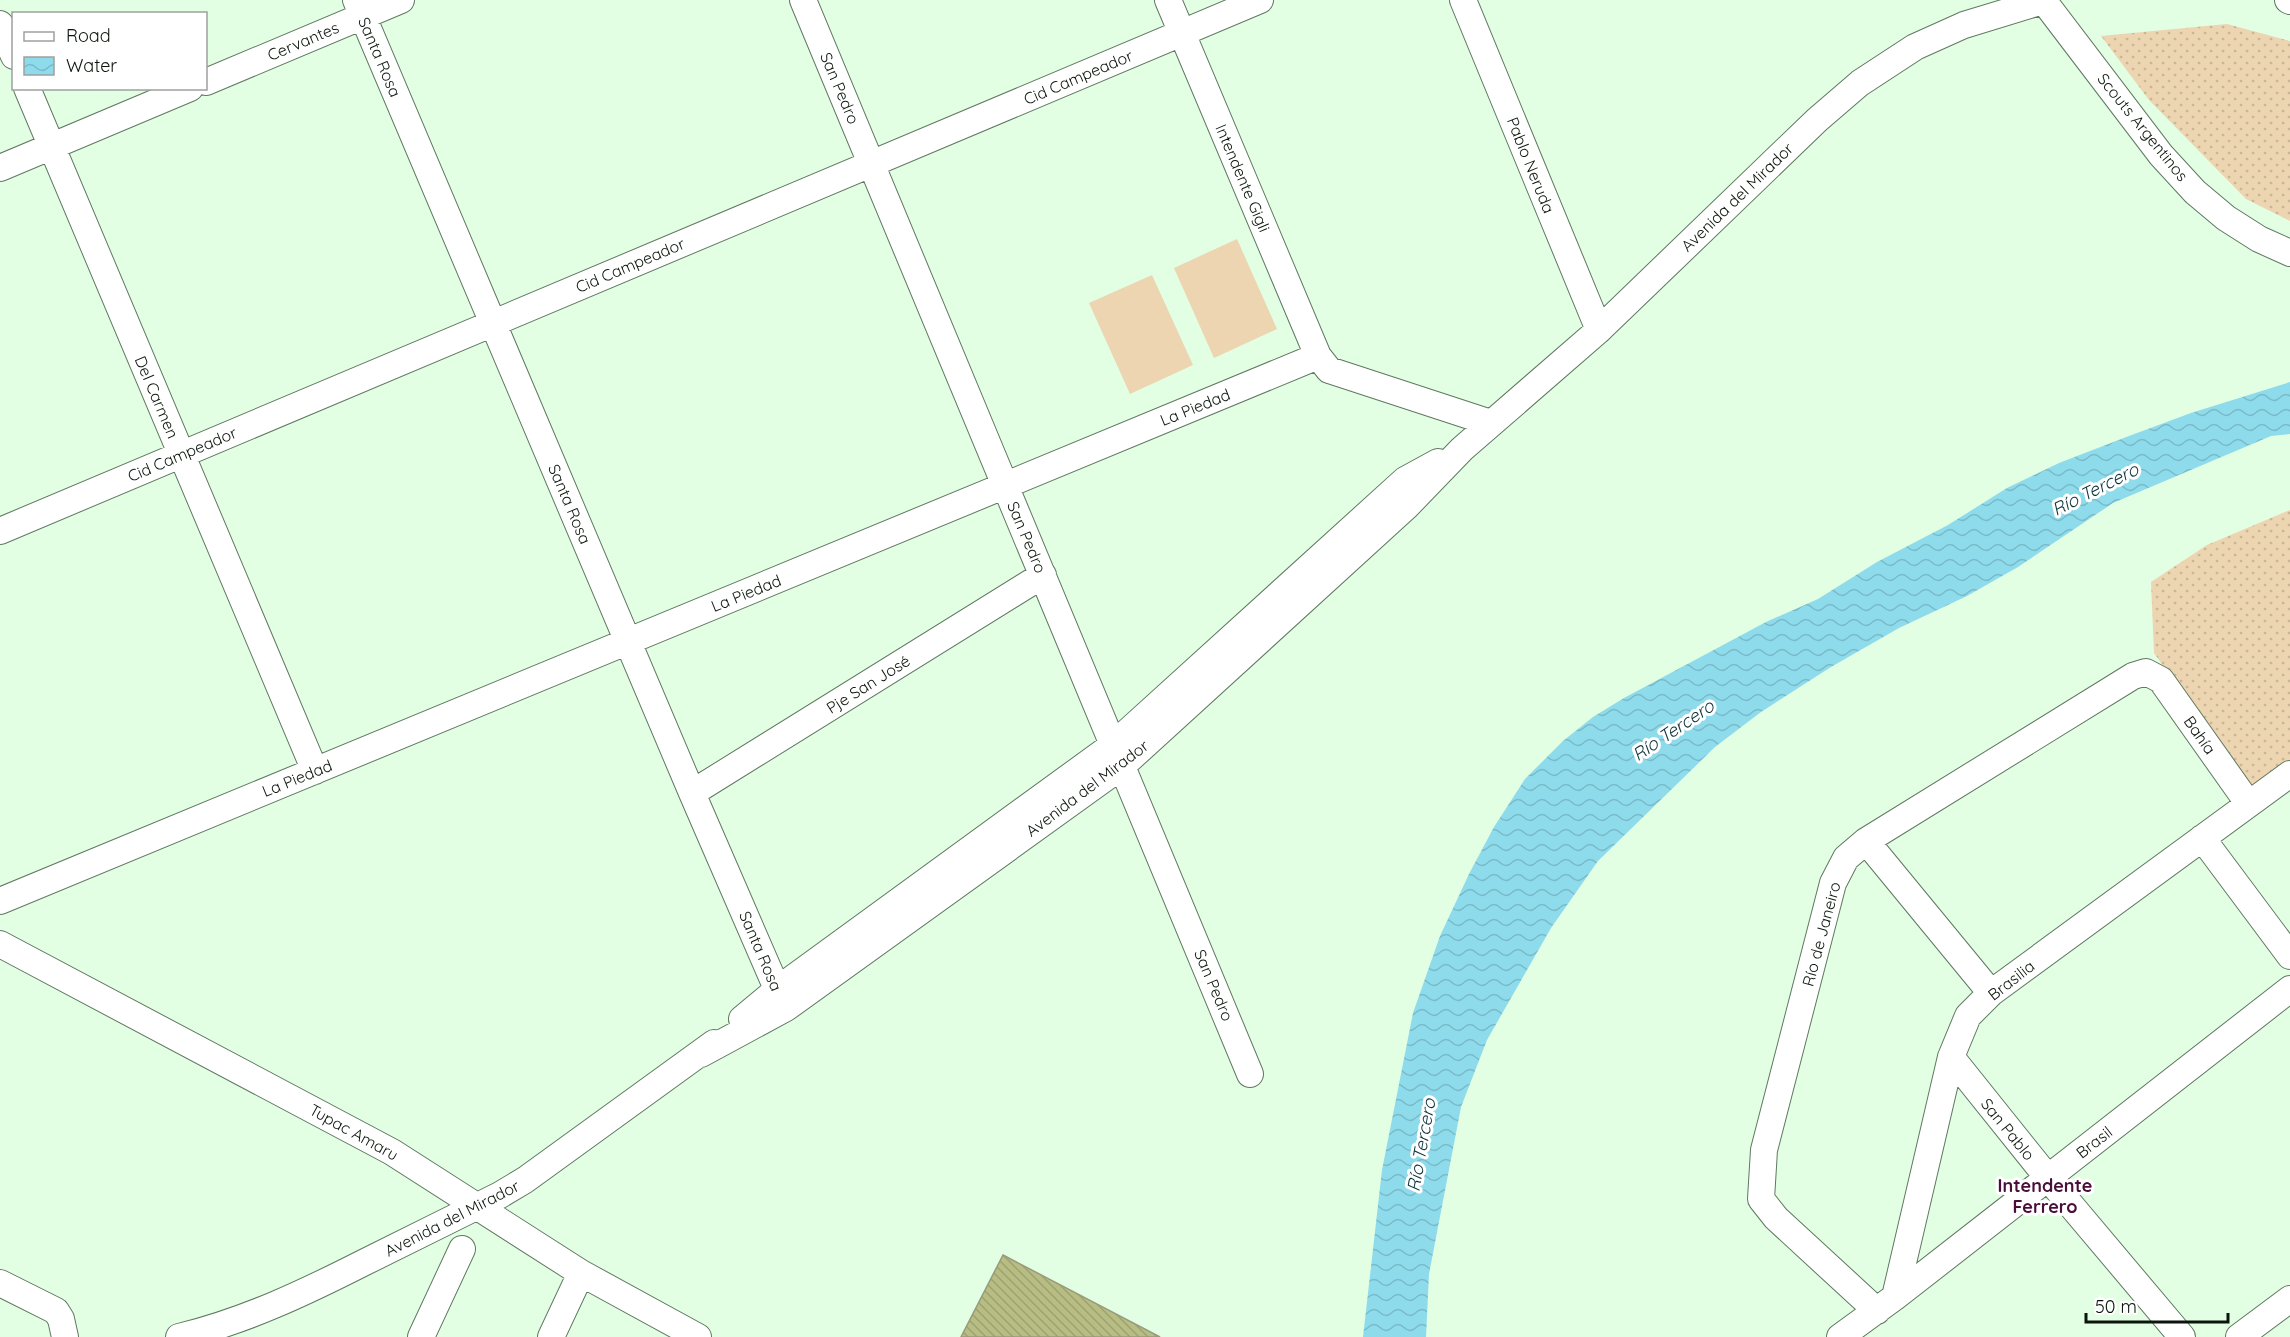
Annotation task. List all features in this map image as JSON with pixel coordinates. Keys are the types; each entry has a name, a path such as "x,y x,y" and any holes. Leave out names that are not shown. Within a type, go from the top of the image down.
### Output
{"street":[{"name":"Cervantes","path":"207,82 360,8 401,0"},
{"name":"San Pedro","path":"803,0 1251,1074"},
{"name":"Intendente Gigli","path":"1168,0 1318,356"},
{"name":"Cid Campeador","path":"0,531 1260,0"},
{"name":"Pablo Neruda","path":"1463,0 1599,330"},
{"name":"Avenida del Mirador","path":"179,1337 216,1328 260,1313 478,1206 525,1180 782,998 1118,755 1405,480 1462,449 1599,330 1817,120 1860,83 1915,47 1964,25 2045,0"},
{"name":"Scouts Argentinos","path":"2045,0 2161,155 2196,192 2226,218 2259,239 2290,253"},
{"name":"Santa Rosa","path":"360,8 692,793 782,998"},
{"path":"0,24 12,51"},
{"name":"Del Carmen","path":"28,90 315,771"},
{"path":"0,168 185,90"},
{"path":"1318,356 1329,370 1491,423"},
{"name":"La Piedad","path":"0,901 1318,356"},
{"name":"Pje San José","path":"692,793 1043,575"},
{"name":"Bahía","path":"2146,672 2161,680 2248,803"},
{"name":"Río de Janeiro","path":"1886,1304 1776,1218 1761,1199 1764,1150 1833,883 1846,858 1866,841 2133,676 2146,672"},
{"name":"Brasilia","path":"1886,1304 1952,1058 1968,1016 1992,993 2290,774"},
{"path":"2202,838 2290,956"},
{"path":"1866,841 1992,993"},
{"name":"Tupac Amaru","path":"0,944 392,1152 581,1274 698,1337"},
{"name":"Brasil","path":"1845,1335 2290,989"},
{"name":"San Pablo","path":"1952,1058 2048,1178 2182,1337"},
{"path":"421,1337 462,1249"},
{"path":"551,1337 581,1274"},
{"path":"0,1283 56,1311 66,1337"},
{"path":"2240,1337 2290,1299"}],"shaded area":[{"path":"2227,24 2290,41 2290,221 2246,199 2149,100 2101,36"},
{"path":"1237,239 1277,329 1214,358 1174,268"},
{"path":"1152,275 1193,365 1130,394 1089,303"},
{"path":"2290,510 2290,765 2251,791 2154,653 2151,582 2207,545"}],"water":[{"name":"Río Tercero","path":"2290,382 2290,434 2271,436 2113,503 2018,567 1967,596 1899,628 1831,667 1761,712 1715,747 1598,861 1551,928 1487,1040 1461,1107 1429,1274 1426,1337 1363,1337 1382,1170 1413,1013 1440,936 1470,872 1494,827 1525,779 1563,741 1593,717 1624,698 1766,622 1818,599 1877,562 1948,525 2007,488 2059,463 2129,436 2191,413"}],"building":[{"path":"1003,1255 1160,1337 961,1337"}],"district":[{"name":"Intendente Ferrero","path":"2045,1195"}]}
